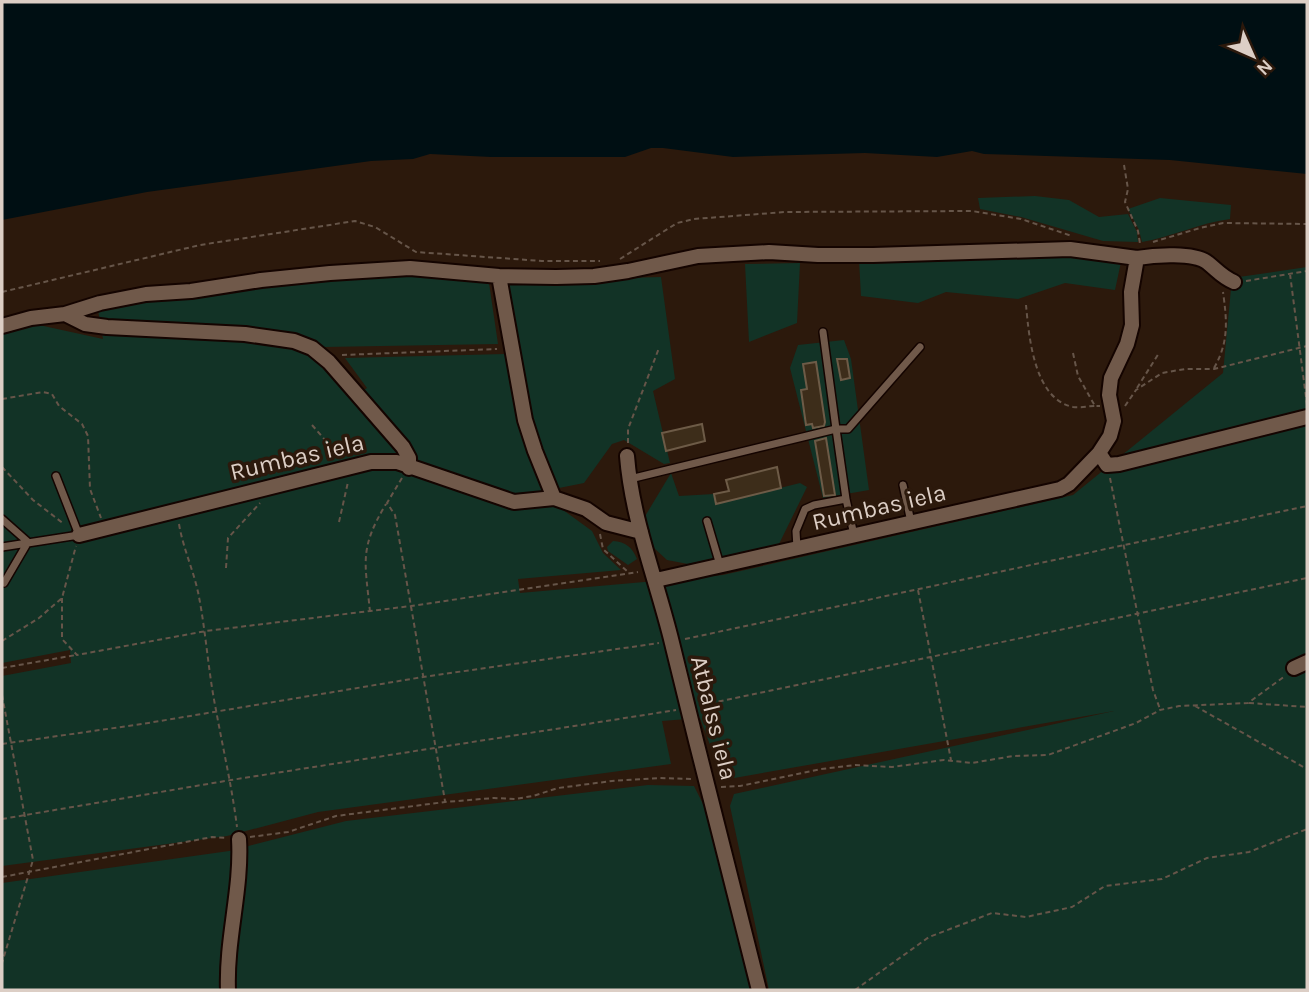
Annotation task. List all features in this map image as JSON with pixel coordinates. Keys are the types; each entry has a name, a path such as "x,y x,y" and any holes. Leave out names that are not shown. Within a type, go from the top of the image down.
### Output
{"street":[{"path":"2,326 146,294 191,291 330,273 410,268 499,276 594,276 698,256 769,252 873,255 1070,249 1136,250 1190,255 1206,261 1228,280"},
{"path":"1107,411 1111,378 1127,344 1132,325 1131,292 1136,250"},
{"path":"499,276 525,420 554,498"},
{"path":"65,314 85,324 245,334 294,341 312,348 329,362 403,447 409,458 409,468"},
{"name":"Rumbas iela","path":"654,575 720,566 1060,489 1103,459 1110,436 1107,411"},
{"path":"1103,459 1119,464 1307,417"},
{"name":"Atbalss iela","path":"627,456 629,479 641,532 672,642 759,990"},
{"name":"Rumbas iela","path":"79,535 383,461 397,462 514,502 554,498 586,509 606,523 641,532"},
{"path":"229,990 230,931 240,858 239,839"}],"lane":[{"path":"822,332 846,499 854,535"},
{"path":"629,479 836,429 848,429 920,347"},
{"path":"2,547 79,535 56,476"},
{"path":"903,485 911,522"},
{"path":"797,549 796,531 805,509 846,499"},
{"path":"2,519 28,542"},
{"path":"708,521 720,566"},
{"path":"4,583 28,542"}],"path":[{"path":"1124,165 1128,190 1125,202 1140,241"},
{"path":"618,260 677,223 694,219 785,212 972,211 1021,219 1079,238"},
{"path":"2,292 200,245 355,221 375,226 416,253 542,261 604,261"},
{"path":"1152,243 1223,223 1307,224"},
{"path":"1214,369 1223,352 1228,280 1307,271"},
{"path":"1290,274 1307,406"},
{"path":"1026,305 1029,343 1039,375 1054,397 1073,407 1107,411 1162,373 1185,369 1214,369 1307,346"},
{"path":"627,456 628,429 659,348"},
{"path":"329,362 340,355 513,349"},
{"path":"1136,390 1158,353"},
{"path":"1073,354 1078,376 1107,411"},
{"path":"2,399 43,392 52,394 59,406 82,424 88,436 90,489 98,514 108,528"},
{"path":"312,425 339,457 355,466 349,475 340,522"},
{"path":"1103,459 1153,690 1160,710"},
{"path":"2,467 33,500 79,535 62,598 62,639 77,655"},
{"path":"370,612 365,548 372,527 409,468"},
{"path":"226,568 228,538 261,502"},
{"path":"387,503 395,515 445,802"},
{"path":"2,744 142,724 423,677 672,642 1307,506"},
{"path":"176,511 183,549 195,577 206,631 216,710 231,780 239,839"},
{"path":"606,523 600,535 604,549 630,573"},
{"path":"2,668 206,631 370,612 630,573 654,575"},
{"path":"2,819 687,708 1307,578"},
{"path":"918,590 951,761"},
{"path":"2,641 39,618 62,598"},
{"path":"1248,703 1301,665"},
{"path":"2,695 33,860 2,963"},
{"path":"2,877 212,837 239,839 288,832 336,816 445,802 515,799 558,788 660,778 696,779 709,787 740,786 821,769 855,765 892,767 951,761 972,763 1013,756 1048,755 1136,723 1160,710 1194,705 1248,703 1307,707"},
{"path":"1194,705 1307,769"},
{"path":"855,990 929,937 992,913 1026,917 1072,907 1105,886 1162,879 1207,859 1249,852 1307,829"}],"green space":[{"path":"1035,196 1069,200 1099,217 1128,214 1137,232 1138,242 1103,241 1021,217 980,209 978,198"},
{"path":"1160,198 1231,205 1230,219 1142,242 1128,209"},
{"path":"1056,255 1121,262 1115,290 1065,283 1018,299 946,292 918,303 861,296 859,260 1021,259"},
{"path":"800,263 797,323 749,342 745,264"},
{"path":"1307,267 1307,990 769,990 730,806 734,794 1114,711 723,780 700,718 662,721 671,764 318,812 227,836 2,866 2,676 71,663 70,650 2,663 2,331 39,325 103,339 98,310 232,289 392,274 431,274 489,283 498,344 324,347 300,335 237,328 314,356 353,397 367,388 345,358 505,354 509,367 504,281 661,277 675,379 653,391 670,463 664,464 624,440 612,444 584,483 554,489 559,507 592,531 603,553 621,570 518,579 520,593 723,575 1073,495 1223,373 1232,278"},
{"path":"844,340 851,359 869,490 823,498 790,368 798,345"},
{"path":"671,473 679,496 714,494 717,504 800,483 807,487 779,544 688,564 667,560 654,548 644,518"},
{"path":"613,541 628,546 637,559 628,565 608,551 607,547"},
{"path":"648,785 694,786 705,808 751,990 2,990 2,883 229,851 346,821"}],"shaded area":[{"path":"2,2 1307,2 1307,174 1170,160 984,154 972,151 937,157 865,153 733,157 663,148 651,148 625,157 430,154 413,159 371,161 147,192 2,220"}],"building":[{"path":"837,359 847,359 850,378 841,380"},
{"path":"816,362 825,422 824,426 813,428 812,424 806,425 801,390 807,389 803,364"},
{"path":"702,424 705,441 666,451 662,433"},
{"path":"826,438 835,495 824,496 815,441"},
{"path":"777,467 781,488 716,504 714,494 729,491 726,480"}]}
